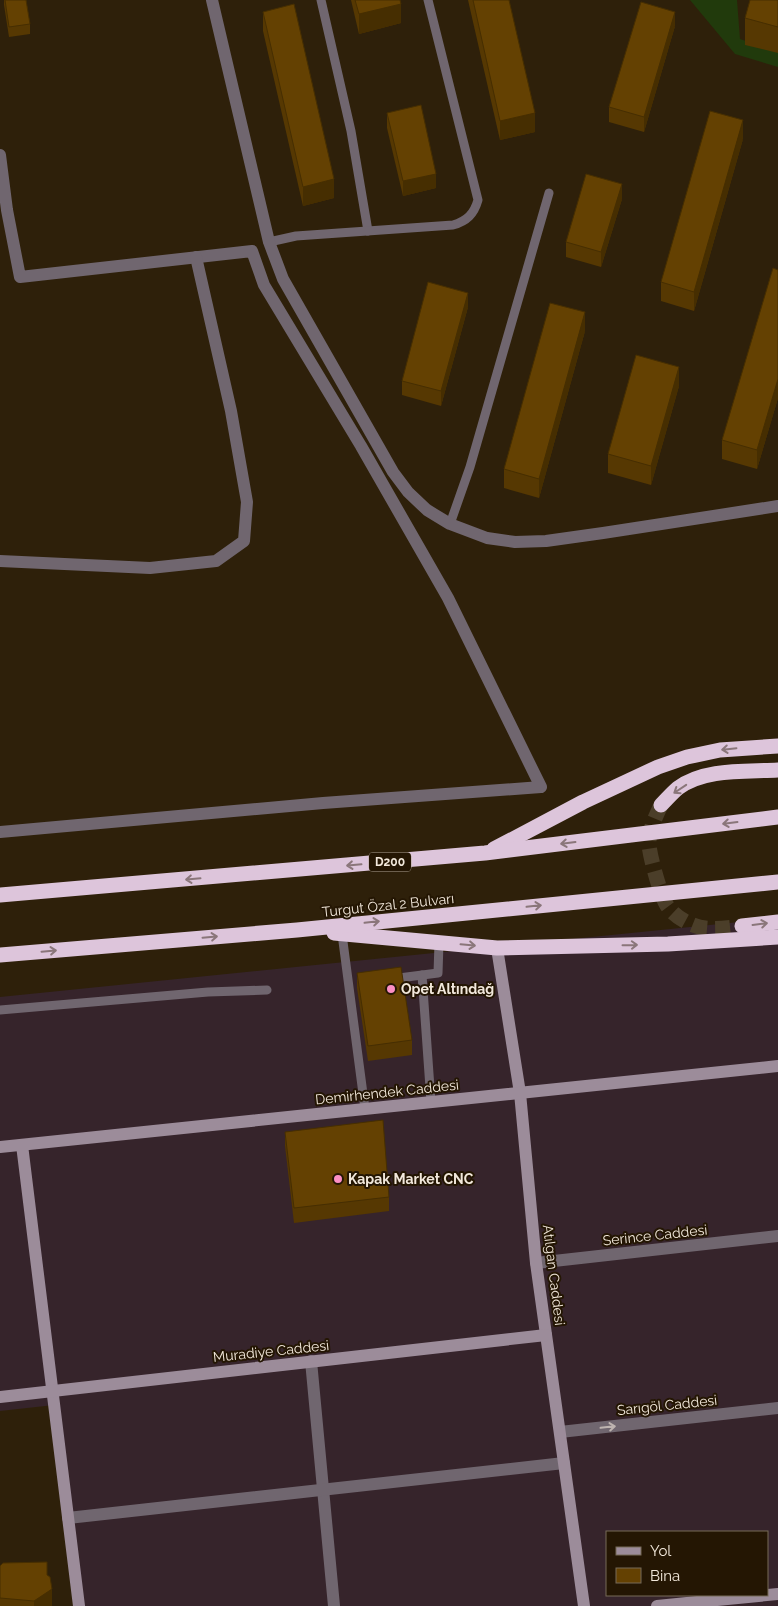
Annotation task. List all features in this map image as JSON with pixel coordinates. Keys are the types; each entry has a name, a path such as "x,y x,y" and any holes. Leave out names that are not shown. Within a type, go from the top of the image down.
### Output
{"highway":[{"path":"485,853 583,802 658,767 687,757 720,750 778,746"},
{"path":"661,805 679,788 698,778 722,773 778,770"},
{"name":"D200","path":"0,895 485,853 778,817"},
{"name":"Turgut Özal 2 Bulvarı","path":"0,955 297,930 778,882"},
{"path":"742,926 778,922"},
{"path":"297,930 497,948 668,944 778,937"}],"street":[{"path":"212,0 269,242 283,279 393,472 408,492 427,510 450,524 487,538 515,542 546,541 682,522 778,506"},
{"path":"0,154 4,210 20,277 252,251 264,284 361,446 448,598 541,787 323,803 0,832"},
{"path":"0,561 150,568 216,561 244,541 248,502 231,411 196,258"},
{"name":"Atılgan Caddesi","path":"497,948 520,1093 536,1263 584,1606"},
{"name":"Demirhendek Caddesi","path":"0,1147 778,1066"},
{"path":"22,1145 78,1606"},
{"name":"Serince Caddesi","path":"536,1263 778,1236"},
{"name":"Muradiye Caddesi","path":"0,1397 546,1335"},
{"path":"311,1361 334,1606"},
{"name":"Sarıgöl Caddesi","path":"560,1432 778,1408"},
{"path":"68,1518 564,1464"},
{"path":"657,1606 758,1596"}],"lane":[{"path":"321,0 351,131 368,231"},
{"path":"269,242 296,236 460,223 472,215 478,200 428,0"},
{"path":"450,524 470,467 549,193"},
{"path":"342,934 353,984 365,1109"},
{"path":"385,980 438,972 440,943"},
{"path":"422,975 431,1102"},
{"path":"0,1010 208,992 267,990"}],"shaded area":[{"path":"778,918 778,1606 80,1606 54,1405 0,1411 0,997"}],"green space":[{"path":"690,0 737,0 740,39 778,52 778,67 735,54"}],"building":[{"path":"5,0 26,0 30,24 9,27"},
{"path":"355,0 400,0 401,4 359,14"},
{"path":"473,0 509,0 535,113 500,121"},
{"path":"750,0 778,0 778,27 745,18"},
{"path":"641,2 675,12 644,117 609,107"},
{"path":"294,4 334,179 303,187 263,12"},
{"path":"421,105 436,174 403,181 387,113"},
{"path":"710,111 743,120 694,292 661,282"},
{"path":"586,174 622,184 601,252 566,242"},
{"path":"773,268 778,270 778,379 757,450 722,440"},
{"path":"428,282 468,293 441,391 402,381"},
{"path":"550,303 585,312 539,479 504,469"},
{"path":"636,355 679,367 651,466 608,454"},
{"path":"401,967 412,1040 368,1046 357,973"},
{"name":"Kapak Market CNC","path":"383,1120 389,1197 294,1208 285,1132"},
{"path":"47,1562 47,1575 50,1577 52,1589 34,1601 0,1598 0,1566 3,1563"}],"tunnel":[{"path":"661,805 651,830 649,845 656,877 668,907 682,920 699,927 742,926"}],"place":[{"name":"Opet Altındağ","path":"391,989"},
{"name":"Kapak Market CNC","path":"338,1179"}]}
